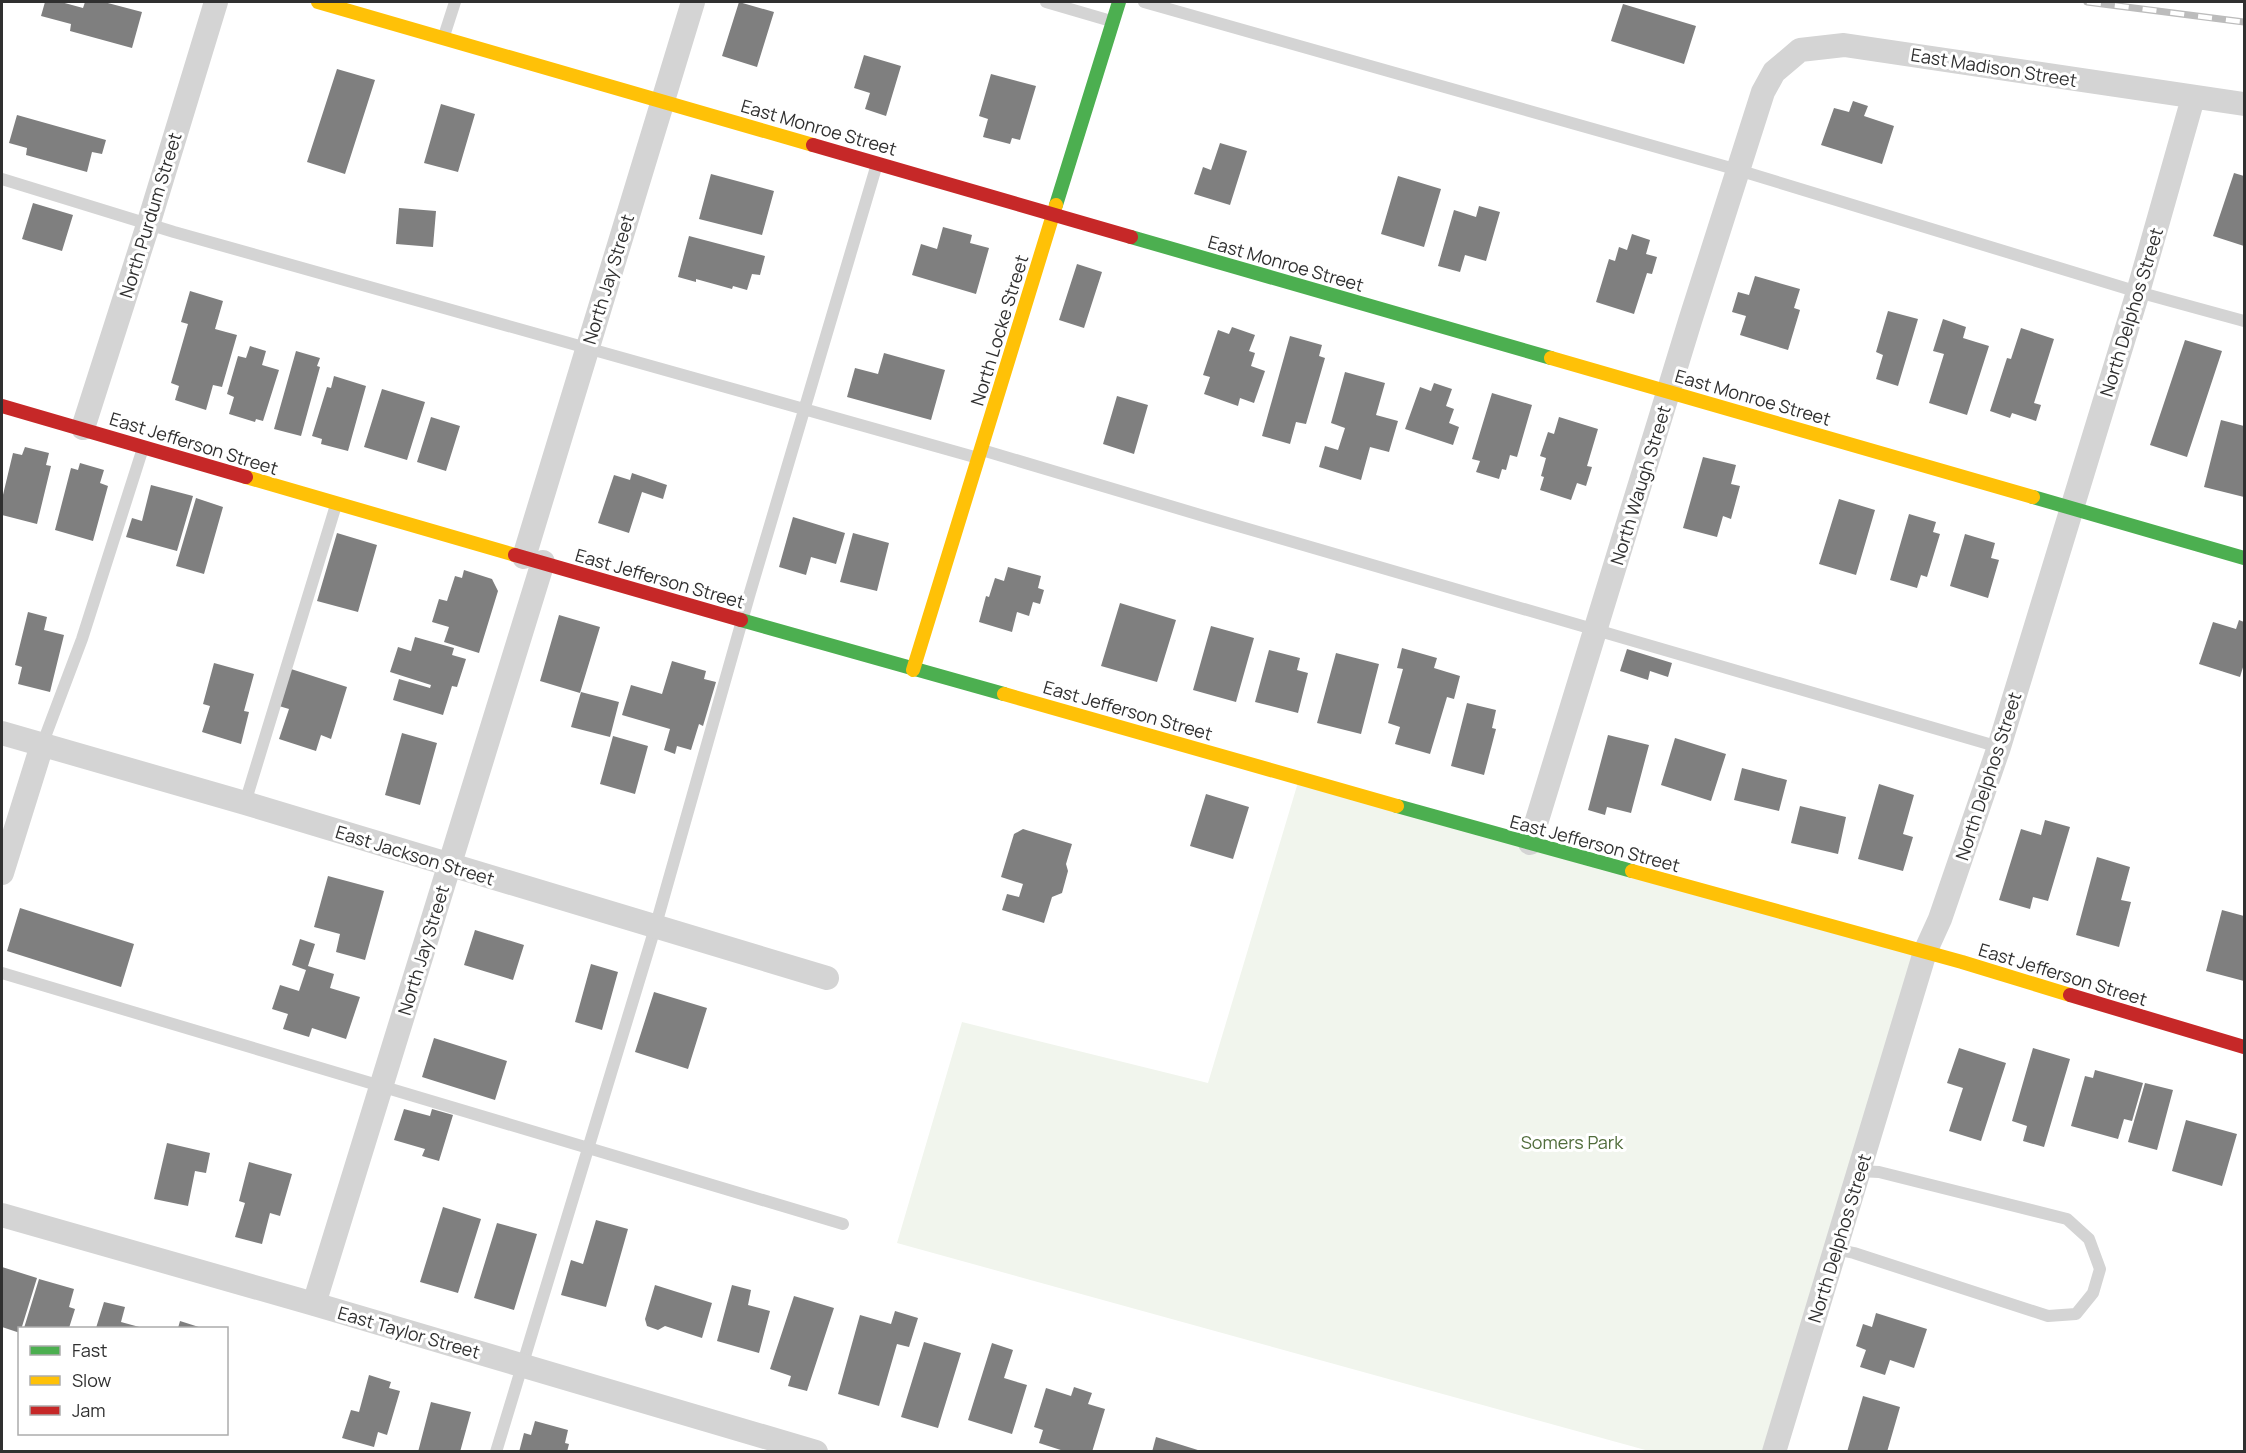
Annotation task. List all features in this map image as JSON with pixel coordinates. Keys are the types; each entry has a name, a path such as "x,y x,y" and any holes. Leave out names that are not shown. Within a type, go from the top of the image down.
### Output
{"street":[{"name":"North Purdum Street","path":"83,428 216,2"},
{"name":"East Monroe Street","path":"318,2 2244,558"},
{"name":"North Jay Street","path":"314,1304 450,864 534,560 586,349 693,2"},
{"name":"North Locke Street","path":"913,670 1119,2"},
{"name":"East Madison Street","path":"1763,92 1774,72 1800,50 1844,45 2244,104"},
{"name":"North Waugh Street","path":"1530,843 1763,92"},
{"name":"North Delphos Street","path":"1774,1452 1924,952 1941,919 1999,747 2138,292 2193,98"},
{"name":"East Jefferson Street","path":"2,406 913,670 1924,952 2244,1047"},
{"name":"East Jackson Street","path":"2,733 245,803 827,978"},
{"path":"2,873 42,745"},
{"name":"East Taylor Street","path":"2,1215 816,1452"}],"lane":[{"path":"444,37 455,2"},
{"path":"1046,2 1113,21"},
{"path":"1144,2 1738,170 2138,292 2244,321"},
{"path":"496,1452 655,928 742,620 878,163"},
{"path":"2,179 148,225 586,349 804,410 980,454 1197,514 1999,747"},
{"path":"42,745 82,639 144,447"},
{"path":"245,803 336,504"},
{"path":"2,973 381,1087 589,1146 843,1224"},
{"path":"1835,1249 1854,1253 2048,1316 2076,1314 2093,1293 2100,1269 2089,1239 2067,1219 1879,1172 1859,1171"}],"green space":[{"name":"Somers Park","path":"1299,779 1925,952 1774,1451 1649,1451 897,1243 962,1022 1208,1083"}],"building":[{"path":"45,2 61,2 83,8 85,2 104,2 142,12 132,48 70,31 71,24 41,16"},
{"path":"739,2 774,12 757,67 722,56"},
{"path":"1623,4 1696,26 1684,64 1611,41"},
{"path":"864,55 901,66 886,116 865,109 870,93 854,88"},
{"path":"337,69 375,80 345,174 307,162"},
{"path":"991,74 1036,86 1020,140 1012,138 1010,144 983,137 988,119 979,116"},
{"path":"1853,101 1868,106 1864,116 1894,126 1882,164 1821,145 1834,108 1849,112"},
{"path":"441,104 475,114 458,172 424,163"},
{"path":"17,115 106,140 102,154 92,152 87,172 26,155 27,148 9,143"},
{"path":"1220,143 1247,151 1230,205 1194,194 1203,167 1211,170"},
{"path":"2234,173 2244,176 2244,246 2213,236"},
{"path":"711,174 774,191 762,235 699,219"},
{"path":"1398,176 1441,189 1424,247 1381,234"},
{"path":"33,203 73,215 62,251 22,239"},
{"path":"1479,206 1500,212 1486,261 1465,255 1460,272 1438,266 1454,210 1476,217"},
{"path":"399,208 436,211 433,247 396,244"},
{"path":"943,227 972,235 970,243 989,248 976,294 912,275 921,244 937,249"},
{"path":"1632,234 1650,240 1646,254 1657,257 1652,274 1647,273 1634,314 1596,302 1609,259 1615,261 1619,247 1627,250"},
{"path":"689,236 765,256 760,275 752,274 747,290 678,277"},
{"path":"1077,264 1102,272 1084,328 1059,320"},
{"path":"1755,276 1800,289 1794,308 1800,310 1788,350 1740,335 1746,316 1732,312 1738,292 1749,295"},
{"path":"190,291 223,301 215,329 237,335 222,387 213,385 206,410 175,400 179,386 171,383 188,324 181,322"},
{"path":"1888,311 1918,319 1898,386 1876,379 1883,355 1876,352"},
{"path":"1943,319 1966,327 1963,338 1989,346 1967,415 1929,403 1944,354 1933,351"},
{"path":"1232,327 1255,335 1249,351 1255,353 1251,366 1265,371 1254,403 1240,398 1238,406 1204,394 1210,377 1203,375 1218,330 1229,334"},
{"path":"2021,328 2054,339 2034,403 2041,405 2036,421 2012,413 2010,418 1990,411 2007,358 2011,359"},
{"path":"1290,336 1322,345 1319,356 1325,358 1306,424 1296,422 1290,444 1262,436"},
{"path":"2185,340 2222,351 2187,457 2150,445"},
{"path":"250,346 266,351 262,365 279,370 263,421 256,419 255,422 229,414 234,397 227,394 238,356 246,358"},
{"path":"296,351 320,358 317,366 320,367 301,436 274,429"},
{"path":"884,353 945,370 931,420 847,397 855,368 878,374"},
{"path":"1345,372 1385,383 1376,415 1398,421 1389,452 1370,447 1361,480 1319,467 1325,446 1338,450 1345,428 1331,423"},
{"path":"334,376 366,386 348,451 321,444 322,439 312,436 327,387 331,388"},
{"path":"1434,383 1452,389 1446,406 1454,409 1449,423 1459,427 1453,445 1405,429 1420,387 1431,391"},
{"path":"382,389 425,402 407,460 364,447"},
{"path":"1492,393 1532,405 1517,457 1510,455 1506,470 1502,469 1499,479 1476,472 1480,461 1472,459"},
{"path":"1117,396 1148,405 1134,454 1103,444"},
{"path":"431,417 460,426 446,471 417,462"},
{"path":"1559,417 1598,429 1587,466 1592,467 1586,486 1577,483 1571,500 1540,490 1546,458 1540,456 1548,432 1554,434"},
{"path":"2221,420 2244,426 2244,497 2204,487"},
{"path":"25,447 49,453 46,465 51,466 37,524 2,515 2,499 13,453 22,455"},
{"path":"1703,457 1736,465 1731,484 1740,486 1731,519 1723,516 1717,537 1683,528"},
{"path":"80,463 104,470 100,483 108,486 93,541 55,530 71,468 78,470"},
{"path":"632,473 667,485 663,499 642,492 629,533 598,523 614,475 630,480"},
{"path":"151,485 193,496 177,551 126,537 132,518 142,521"},
{"path":"196,498 223,507 204,574 176,566"},
{"path":"1839,499 1875,510 1856,575 1819,564"},
{"path":"1909,514 1936,522 1933,532 1940,534 1927,577 1921,575 1917,588 1890,580"},
{"path":"793,517 845,533 836,564 811,557 806,575 779,567"},
{"path":"337,533 377,545 358,612 317,601"},
{"path":"853,533 889,543 877,591 840,582"},
{"path":"1965,534 1995,543 1991,558 1999,560 1988,598 1950,586"},
{"path":"1008,567 1041,576 1038,588 1044,590 1040,604 1033,602 1029,616 1017,612 1012,632 979,622 986,596 989,597 995,578 1004,581"},
{"path":"464,570 492,579 498,591 479,653 444,642 449,627 432,622 439,599 447,601 455,576 462,578"},
{"path":"1120,603 1176,620 1157,682 1101,666"},
{"path":"28,612 47,617 44,630 64,635 50,692 18,684 22,667 15,665"},
{"path":"559,615 600,627 580,693 540,681"},
{"path":"2239,620 2244,622 2244,664 2240,677 2199,664 2213,622 2236,629"},
{"path":"1211,626 1254,638 1236,702 1193,690"},
{"path":"415,637 454,648 452,655 466,659 457,687 452,686 443,715 393,700 399,679 430,688 431,685 390,672 398,647 411,651"},
{"path":"1402,648 1437,658 1434,668 1460,676 1454,699 1447,697 1430,754 1395,744 1400,727 1388,723 1403,669 1397,668"},
{"path":"1627,649 1672,663 1668,677 1650,671 1648,680 1620,671"},
{"path":"1269,650 1300,658 1297,670 1308,673 1298,713 1255,702"},
{"path":"1336,653 1379,664 1361,734 1317,723"},
{"path":"672,661 706,671 704,679 716,682 703,726 699,724 691,750 677,746 675,754 664,750 670,729 622,715 631,685 662,694"},
{"path":"214,663 254,674 244,711 249,712 241,744 202,732 210,706 203,704"},
{"path":"291,669 347,687 331,739 321,735 316,751 279,739 289,709 279,706"},
{"path":"581,692 619,702 610,737 571,727"},
{"path":"1467,703 1496,710 1492,728 1496,729 1484,775 1451,766"},
{"path":"402,733 437,743 420,805 385,795"},
{"path":"1608,735 1649,745 1631,813 1607,807 1605,815 1588,810"},
{"path":"613,736 648,746 635,794 600,784"},
{"path":"1675,738 1726,754 1711,801 1661,785"},
{"path":"1742,768 1787,780 1779,811 1734,800"},
{"path":"1879,784 1914,795 1903,834 1913,837 1903,871 1858,859"},
{"path":"1206,794 1249,807 1233,859 1190,846"},
{"path":"1800,806 1846,817 1838,854 1791,843"},
{"path":"2045,820 2070,827 2048,901 2033,897 2030,909 1999,900 2021,829 2041,835"},
{"path":"1023,829 1072,844 1066,864 1068,871 1062,893 1052,897 1044,923 1002,910 1007,894 1019,897 1023,884 1001,877 1014,834"},
{"path":"2097,857 2130,867 2121,900 2131,902 2119,947 2076,935"},
{"path":"328,876 384,891 365,960 336,952 340,934 314,927"},
{"path":"20,908 134,944 121,987 7,951"},
{"path":"2222,910 2244,916 2244,981 2206,971"},
{"path":"475,930 524,945 513,980 464,965"},
{"path":"300,939 315,944 308,966 334,974 330,988 360,997 346,1039 312,1028 309,1037 283,1029 288,1014 272,1009 280,985 299,991 306,970 292,965"},
{"path":"591,964 618,972 602,1030 575,1022"},
{"path":"654,992 707,1008 688,1069 635,1052"},
{"path":"434,1038 507,1061 495,1100 422,1077"},
{"path":"1959,1048 2006,1063 1981,1141 1949,1131 1963,1088 1947,1083"},
{"path":"2033,1048 2070,1059 2044,1147 2023,1141 2027,1126 2012,1121"},
{"path":"2095,1070 2143,1083 2132,1121 2124,1119 2118,1139 2071,1126 2085,1076 2093,1078"},
{"path":"2145,1083 2173,1090 2157,1150 2128,1142"},
{"path":"404,1109 430,1116 432,1109 453,1115 439,1161 422,1156 425,1149 394,1140"},
{"path":"2186,1120 2237,1134 2222,1186 2172,1171"},
{"path":"167,1143 210,1153 206,1173 195,1171 188,1206 154,1199"},
{"path":"249,1162 292,1174 280,1216 270,1213 262,1244 235,1237 245,1203 239,1201"},
{"path":"443,1207 481,1219 458,1293 420,1282"},
{"path":"596,1220 628,1229 606,1307 561,1295 571,1260 583,1264"},
{"path":"497,1223 537,1234 514,1310 474,1298"},
{"path":"2,1267 37,1278 22,1327 18,1327 18,1332 2,1327"},
{"path":"39,1279 74,1289 69,1307 75,1309 69,1327 24,1327"},
{"path":"655,1285 712,1303 702,1338 665,1326 658,1330 647,1326 645,1319"},
{"path":"732,1285 751,1290 748,1305 770,1311 759,1353 717,1341"},
{"path":"794,1296 834,1308 807,1391 788,1386 791,1376 770,1369"},
{"path":"104,1302 125,1307 121,1322 139,1327 96,1327"},
{"path":"895,1311 918,1318 909,1347 897,1344 879,1406 838,1394 860,1315 891,1324"},
{"path":"1876,1313 1927,1329 1914,1368 1890,1360 1885,1375 1860,1367 1866,1350 1856,1346 1863,1324 1872,1327"},
{"path":"180,1321 199,1327 178,1327"},
{"path":"924,1342 961,1353 938,1428 901,1417"},
{"path":"992,1343 1013,1350 1004,1378 1027,1385 1012,1434 968,1420"},
{"path":"369,1375 391,1382 389,1388 400,1391 387,1435 378,1432 374,1447 342,1438 351,1410 359,1412"},
{"path":"1074,1387 1092,1393 1088,1404 1105,1409 1092,1452 1067,1452 1039,1443 1043,1430 1034,1427 1046,1388 1071,1396"},
{"path":"1863,1396 1900,1407 1887,1452 1847,1452"},
{"path":"431,1402 471,1412 460,1452 418,1452"},
{"path":"535,1421 568,1430 565,1443 569,1444 567,1452 519,1452 524,1433 531,1435"},
{"path":"1156,1437 1201,1451 1201,1452 1152,1452"}],"railway":[{"path":"2087,2 2244,22"}],"traffic: fast":[{"path":"1056,205 1119,2"},
{"path":"1131,237 1551,358"},
{"path":"2033,497 2244,558"},
{"path":"741,620 1004,694"},
{"path":"1397,806 1632,871"}],"traffic: slow":[{"path":"318,2 813,145"},
{"path":"913,670 1056,205"},
{"path":"1551,358 2033,497"},
{"path":"246,477 515,555"},
{"path":"1004,694 1397,806"},
{"path":"1632,871 1962,962 2070,995"}],"traffic: jam":[{"path":"813,145 1131,237"},
{"path":"2,406 246,477"},
{"path":"515,555 741,620"},
{"path":"2070,995 2244,1047"}]}
